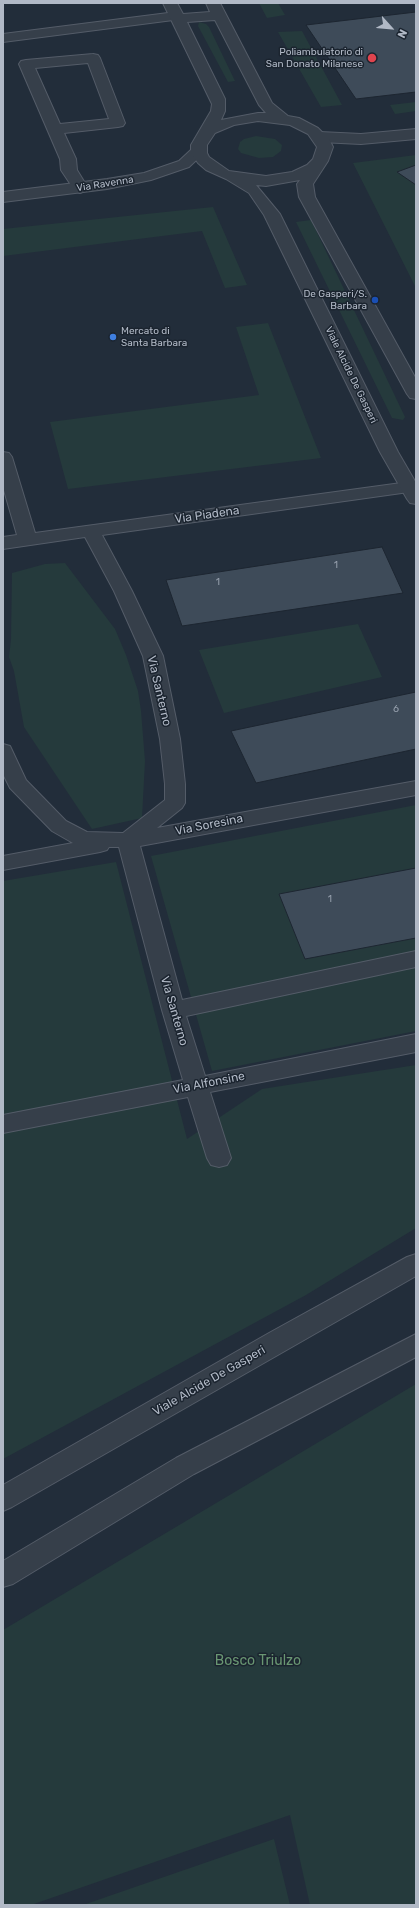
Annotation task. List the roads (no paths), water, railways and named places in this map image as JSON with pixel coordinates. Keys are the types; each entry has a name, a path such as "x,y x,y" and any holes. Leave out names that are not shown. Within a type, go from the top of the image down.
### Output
{"street":[{"path":"3,38 175,12 216,9 266,105 275,114 283,119"},
{"path":"175,12 219,104 218,111 206,134"},
{"path":"55,129 118,123 92,58 26,64 68,159 69,170 80,188"},
{"path":"258,117 283,119 306,126 320,137 324,143 324,152 320,161 304,173 281,179 254,180 232,177 219,172 208,165 201,158 199,150 200,140 217,126 238,119 258,117"},
{"path":"320,137 361,139 416,134"},
{"name":"Via Ravenna","path":"3,197 124,182 158,174 184,164 199,150"},
{"path":"316,165 305,184 308,197 416,394"},
{"name":"Viale Alcide De Gasperi","path":"232,177 254,190 272,214 385,445 414,491"},
{"path":"3,457 28,540"},
{"name":"Via Piadena","path":"3,543 414,491"},
{"name":"Via Santerno","path":"91,531 123,591 153,656 170,738 175,784 175,804 128,840 173,1010 219,1158"},
{"path":"3,751 17,783 59,826 83,840 128,840"},
{"name":"Via Soresina","path":"3,863 416,788"},
{"path":"173,1010 416,959"},
{"name":"Via Alfonsine","path":"3,1124 416,1043"},
{"name":"Viale Alcide De Gasperi","path":"3,1499 278,1341 416,1264"},
{"path":"3,1575 185,1466 416,1345"}],"place":[{"name":"Poliambulatorio di San Donato Milanese","path":"372,58"},
{"name":"De Gasperi/S. Barbara","path":"375,300"},
{"name":"Mercato di Santa Barbara","path":"113,337"}],"park label":[{"name":"Bosco Triulzo","path":"258,1661"}]}
